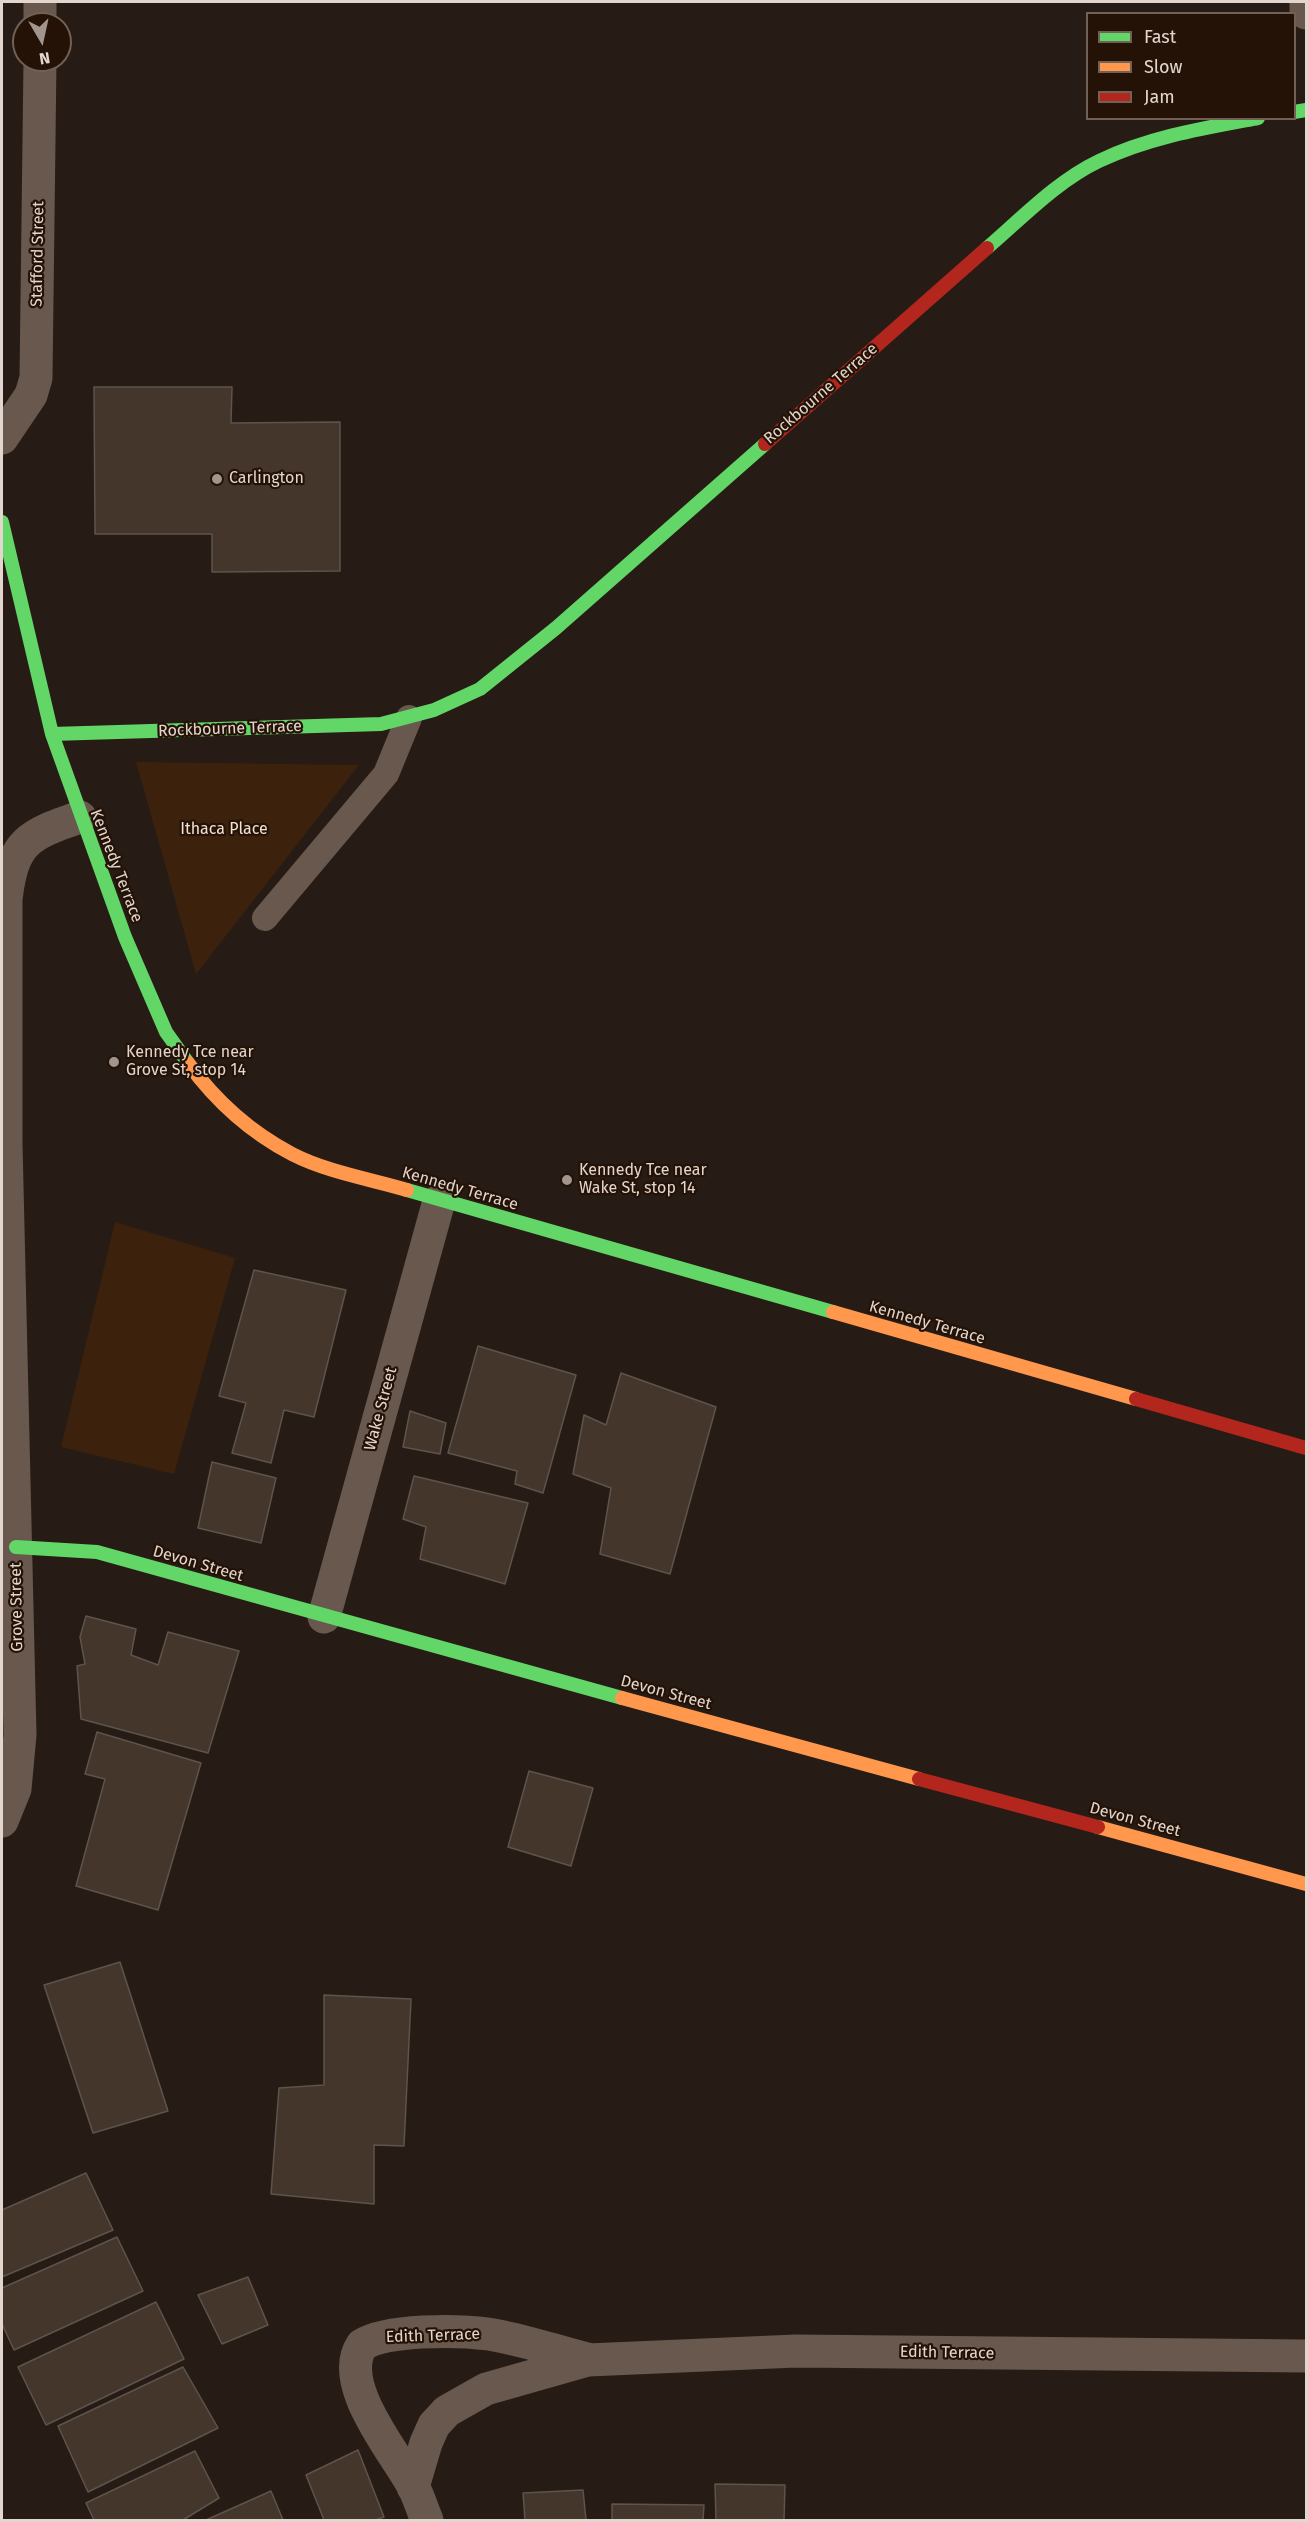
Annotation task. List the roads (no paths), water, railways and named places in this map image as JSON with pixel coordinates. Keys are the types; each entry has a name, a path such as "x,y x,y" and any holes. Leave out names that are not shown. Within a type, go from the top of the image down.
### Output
{"street":[{"path":"1306,2 1306,13"},
{"name":"Stafford Street","path":"2,438 31,395 36,378 40,72"},
{"name":"Rockbourne Terrace","path":"52,734 381,724 434,710 480,689 556,628 1051,192 1098,161 1173,134 1247,120"},
{"name":"Kennedy Terrace","path":"2,522 52,734 80,817 151,1000 166,1032 208,1090 234,1115 292,1154 333,1169 1306,1448"},
{"name":"Grove Street","path":"2,1821 15,1789 20,1735 6,1143 6,899 12,865 23,843 44,830 80,817"},
{"name":"Wake Street","path":"324,1617 439,1201"},
{"name":"Devon Street","path":"16,1547 97,1552 324,1617 1306,1884"},
{"name":"Edith Terrace","path":"427,2520 413,2487 374,2422 359,2388 355,2360 362,2345 381,2336 400,2334 488,2334 588,2360"},
{"name":"Edith Terrace","path":"413,2487 434,2425 447,2411 486,2389 588,2360 796,2351 1306,2356"}],"lane":[{"path":"265,918 386,774 409,718"}],"place":[{"name":"Carlington","path":"217,479"},
{"name":"Kennedy Tce near Grove St, stop 14","path":"114,1062"},
{"name":"Kennedy Tce near Wake St, stop 14","path":"567,1180"}],"park label":[{"name":"Ithaca Place","path":"224,830"}]}
